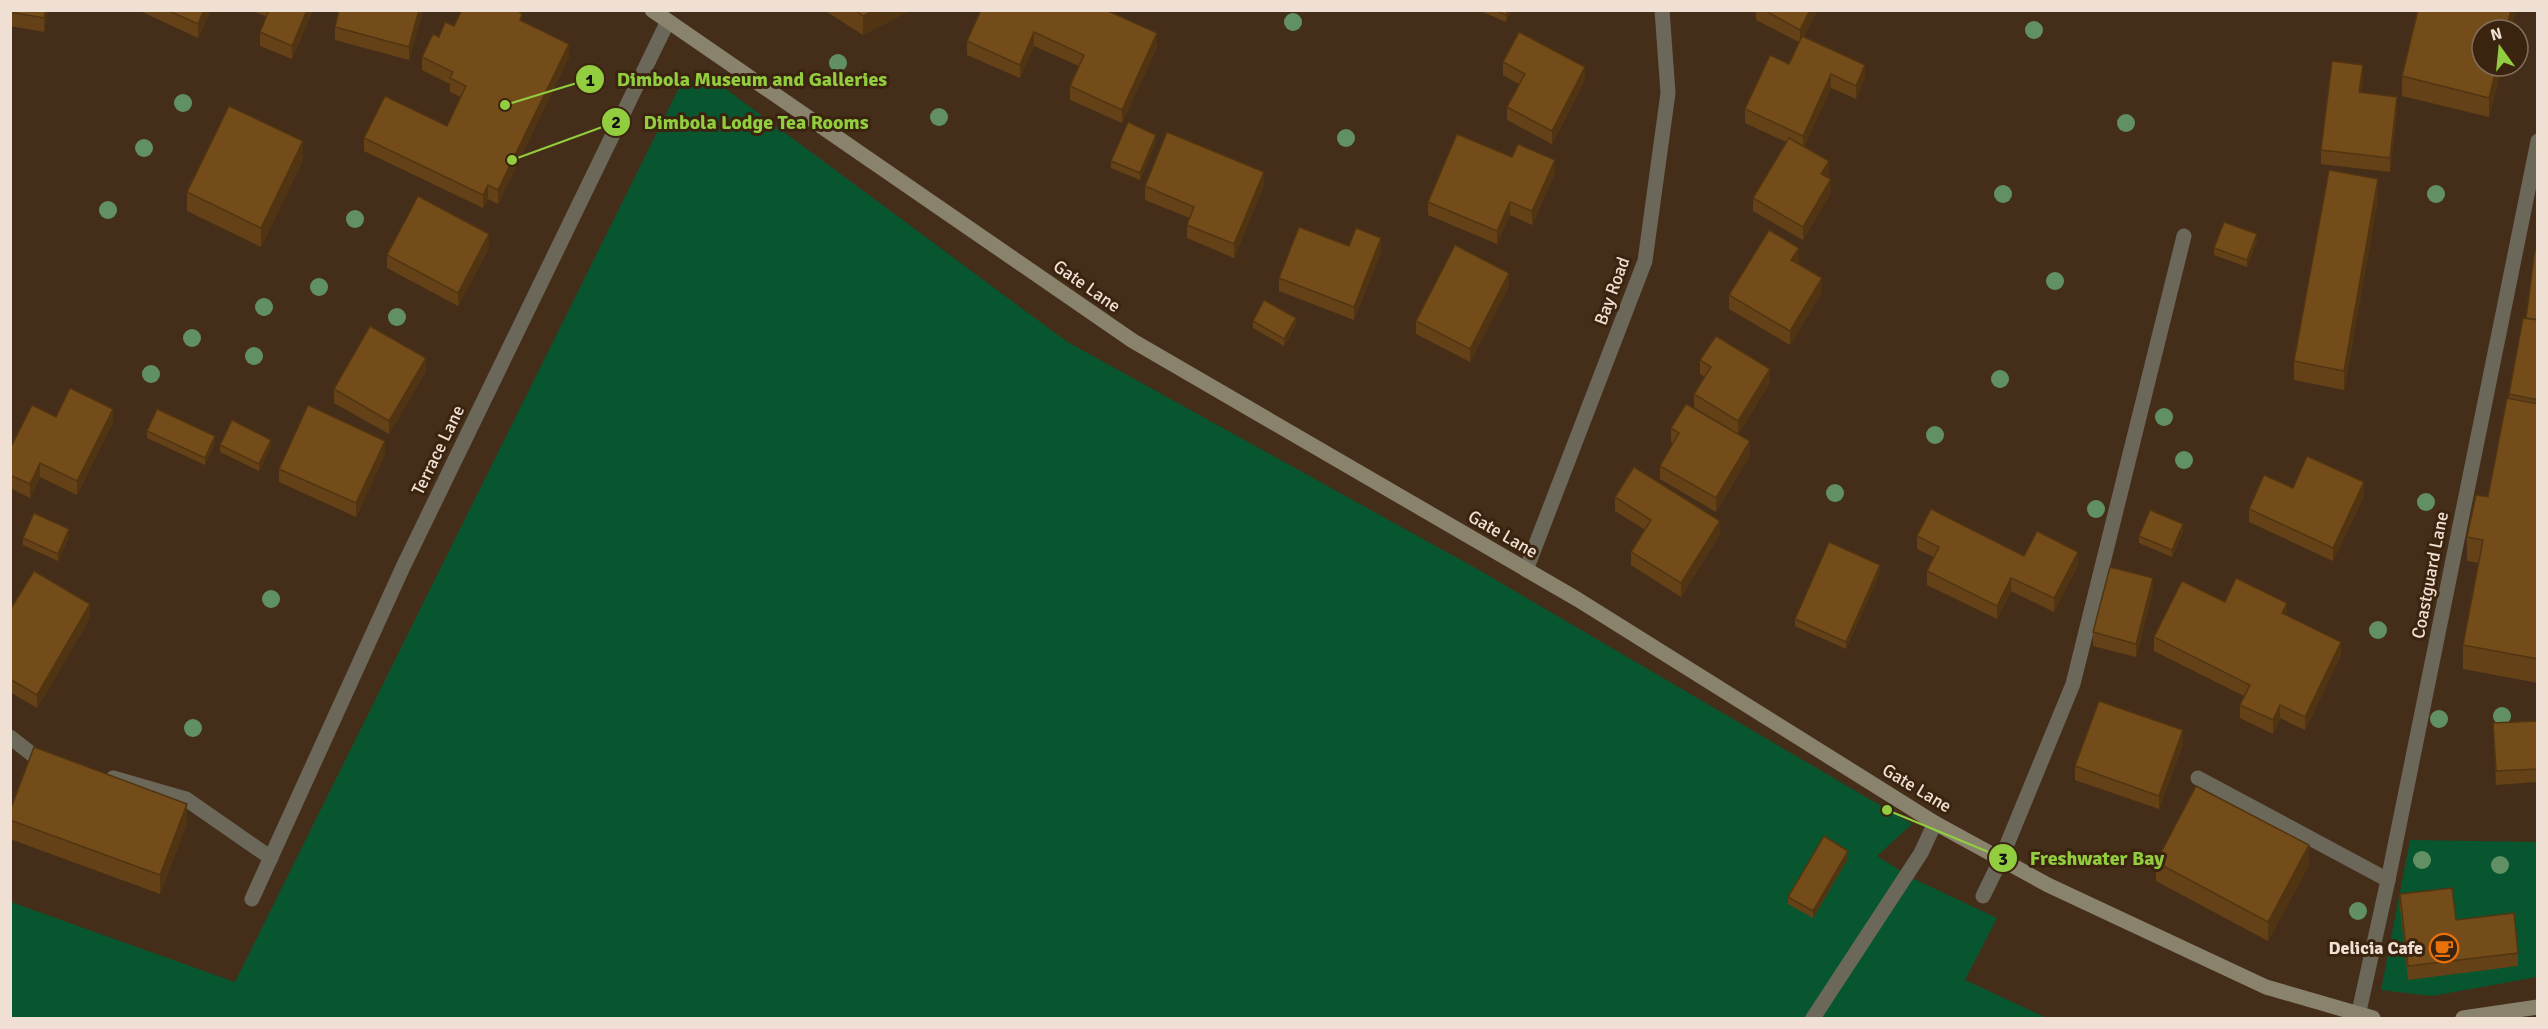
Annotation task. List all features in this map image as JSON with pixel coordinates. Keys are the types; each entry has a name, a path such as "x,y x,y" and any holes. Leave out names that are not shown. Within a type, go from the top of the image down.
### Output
{"street":[{"name":"Gate Lane","path":"652,10 1133,341 1577,599 1935,823 2048,885 2266,987 2366,1017"},
{"name":"Bay Road","path":"1526,570 1646,261 1668,93 1662,10"},
{"name":"Terrace Lane","path":"252,899 404,567 668,21"},
{"name":"Coastguard Lane","path":"2366,1017 2388,880 2538,141"},
{"path":"1983,896 2001,859 2073,684 2184,236"},
{"path":"10,737 33,755 66,764"},
{"path":"99,774 186,799 271,858"},
{"path":"2198,778 2388,880"},
{"path":"1813,1018 1921,853 1935,823"},
{"path":"2463,1018 2538,1007"}],"green space":[{"path":"683,80 722,86 1066,341 1479,570 1912,824 1877,856 1912,878 1997,918 1965,980 2047,1018 11,1018 11,902 235,982"},
{"path":"2410,840 2537,842 2537,977 2432,996 2381,990"}],"building":[{"path":"10,10 46,10 44,18 10,12"},
{"path":"167,10 204,10 198,24"},
{"path":"269,10 307,10 292,46 260,32"},
{"path":"339,10 419,10 409,47 335,27"},
{"path":"462,10 516,10 522,14 520,20 569,44 498,190 488,185 483,195 364,138 385,96 447,126 466,86 450,78 453,72 422,57 433,34 439,37 445,22 454,26"},
{"path":"855,10 874,10 863,16"},
{"path":"981,10 1106,10 1157,33 1122,110 1070,86 1084,55 1034,32 1020,65 967,41"},
{"path":"1495,10 1508,10 1506,15"},
{"path":"1764,10 1810,10 1800,30"},
{"path":"2418,10 2511,10 2509,18 2470,18 2470,78 2494,78 2489,98 2402,76"},
{"path":"1519,32 1585,67 1552,131 1507,107 1525,74 1503,62"},
{"path":"1802,36 1865,65 1856,86 1831,74 1803,136 1745,109 1770,55 1789,64"},
{"path":"2332,61 2363,65 2359,92 2397,97 2390,158 2321,150"},
{"path":"229,106 303,141 261,228 187,192"},
{"path":"1128,122 1156,135 1140,173 1111,161"},
{"path":"1167,132 1264,172 1234,244 1187,225 1194,207 1145,186"},
{"path":"1457,134 1512,157 1518,144 1555,160 1532,211 1510,202 1497,231 1428,202"},
{"path":"1789,138 1829,161 1821,174 1831,179 1803,227 1753,198"},
{"path":"2329,170 2378,179 2344,371 2294,361"},
{"path":"418,196 489,234 458,293 387,255"},
{"path":"2224,222 2257,234 2247,260 2214,248"},
{"path":"1299,227 1349,246 1356,228 1381,238 1354,307 1279,278"},
{"path":"1769,230 1799,248 1791,260 1822,278 1790,331 1729,295"},
{"path":"1455,245 1509,273 1470,349 1416,321"},
{"path":"2535,250 2538,250 2538,320 2526,318"},
{"path":"1264,300 1296,318 1284,339 1253,321"},
{"path":"2523,318 2538,320 2538,400 2509,394"},
{"path":"370,326 426,358 389,421 334,389"},
{"path":"1716,336 1770,369 1738,421 1694,394 1711,367 1700,360"},
{"path":"70,388 113,409 77,481 40,463 30,484 10,475 10,449 32,405 56,417"},
{"path":"2507,398 2538,404 2538,659 2463,645 2483,540 2467,537 2476,495 2488,497"},
{"path":"1686,404 1750,441 1716,498 1660,466 1679,433 1671,428"},
{"path":"308,405 385,441 356,503 279,469"},
{"path":"157,409 215,436 205,458 147,431"},
{"path":"232,420 271,440 259,464 220,445"},
{"path":"2307,456 2364,482 2333,548 2249,509 2264,475 2293,488"},
{"path":"1634,467 1720,521 1681,583 1631,552 1651,520 1615,497"},
{"path":"1931,509 2024,556 2037,531 2078,552 2054,598 2011,578 1997,606 1927,571 1939,547 1917,536"},
{"path":"2150,510 2183,524 2172,550 2139,536"},
{"path":"34,513 69,529 58,554 23,538"},
{"path":"1829,542 1880,565 1846,642 1795,619"},
{"path":"2110,567 2153,578 2136,644 2093,632"},
{"path":"34,571 90,604 37,695 10,679 10,610"},
{"path":"2236,578 2287,603 2282,613 2341,642 2305,717 2280,705 2273,720 2240,705 2250,685 2154,637 2182,581 2225,602"},
{"path":"2099,701 2183,730 2159,796 2075,766"},
{"path":"2538,721 2538,769 2496,771 2493,723"},
{"path":"34,747 187,804 160,875 10,820 10,811"},
{"path":"2196,786 2309,845 2268,922 2156,862"},
{"path":"1824,836 1848,851 1813,911 1788,897"},
{"path":"2452,888 2456,920 2514,913 2518,953 2408,966 2400,894"}],"place":[{"name":"Dimbola Museum and Galleries","path":"505,105"},
{"name":"Dimbola Lodge Tea Rooms","path":"512,160"},
{"name":"Freshwater Bay","path":"1887,810"},
{"name":"Delicia Cafe","path":"2444,948"}]}
